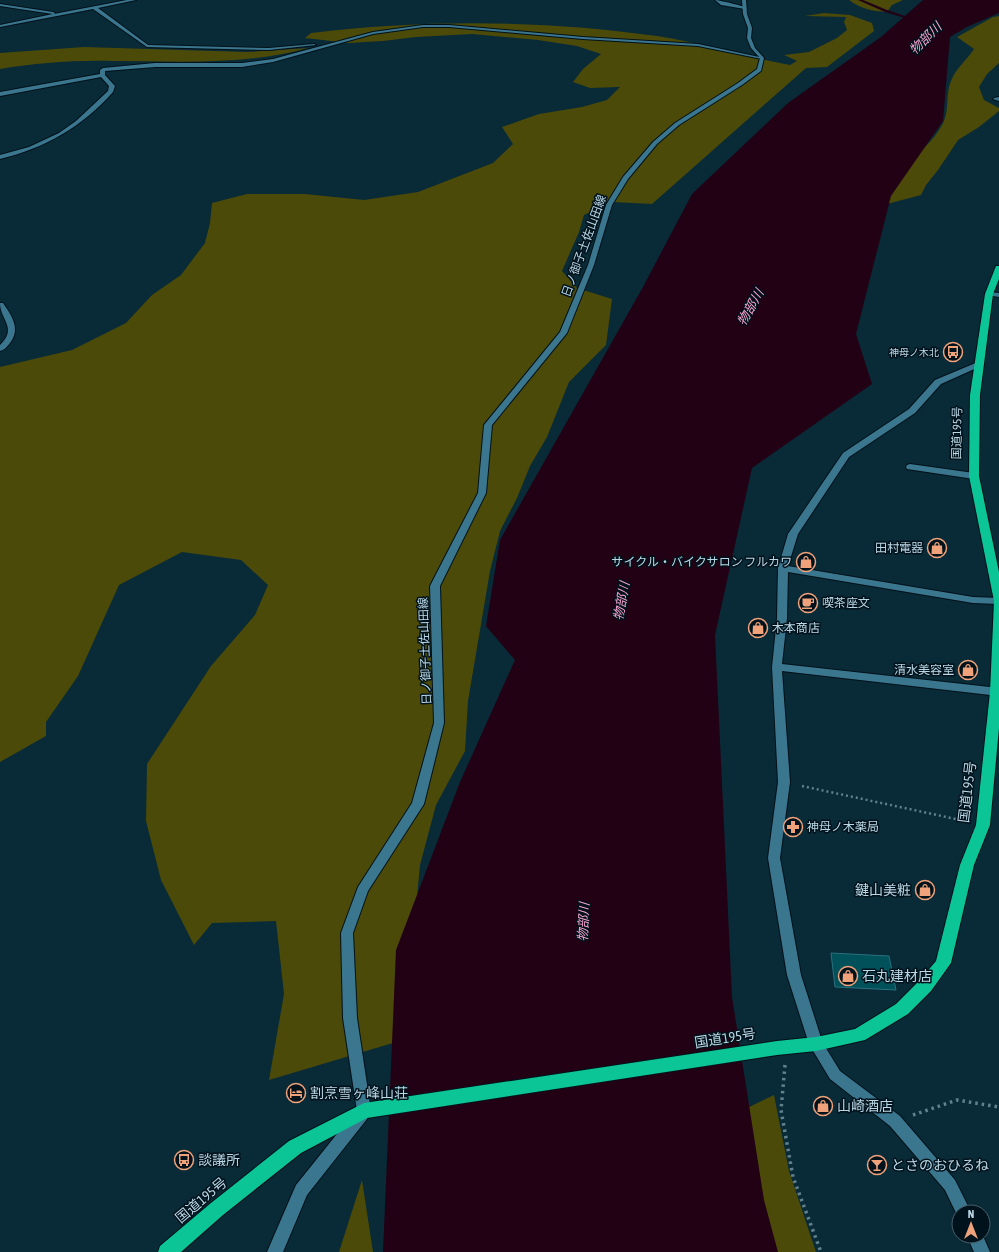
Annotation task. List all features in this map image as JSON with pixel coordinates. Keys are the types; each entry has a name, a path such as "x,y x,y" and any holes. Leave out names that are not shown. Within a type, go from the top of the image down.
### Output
{"highway":[{"name":"国道195号","path":"167,1252 217,1209 295,1147 364,1112 404,1104 816,1044 859,1036 902,1009 925,986 943,964 967,865 983,825 998,692 999,601 974,476 975,395 978,364 999,268"}],"street":[{"path":"0,26 134,0"},
{"path":"717,0 724,4 745,4 745,14 750,28 749,38 753,48 762,58"},
{"path":"0,5 61,14"},
{"path":"94,8 147,46 269,49 304,45 330,45"},
{"path":"102,75 103,70 126,67 155,65 242,65 273,60 373,33 398,28 449,26 562,36 698,45 762,58"},
{"name":"日ノ御子土佐山田線","path":"364,1112 350,1018 348,933 362,890 418,804 439,723 435,586 482,493 488,425 563,333 591,265 609,205 626,178 656,143 677,124 740,84 759,70 762,58"},
{"path":"0,94 102,75"},
{"path":"0,157 25,150 57,136 78,122 110,92 112,86 102,75"},
{"path":"0,305 8,314 13,329 9,341 0,349"},
{"path":"959,1204 950,1185 895,1121 835,1075 816,1044 794,975 774,858 784,782 778,667 782,618 783,568 793,534 846,455 912,411 938,382 978,364"},
{"path":"910,467 974,476"},
{"path":"783,568 973,600 999,601"},
{"path":"778,667 998,692"},
{"path":"275,1252 302,1190 364,1112"}],"path":[{"path":"784,782 983,825"},
{"path":"782,1048 781,1110 793,1177 821,1252"},
{"path":"895,1121 957,1100 999,1107"}],"shaded area":[{"path":"849,0 903,0 892,5 887,12 867,9 858,6"},
{"path":"824,13 850,15 872,23 874,31 827,67 806,68 652,204 613,202 584,215 579,232 562,271 577,288 612,299 606,345 569,382 547,437 530,466 517,498 500,531 490,571 468,701 465,751 436,805 420,865 414,929 413,1037 269,1080 284,994 276,921 212,923 194,945 161,880 146,821 147,764 211,666 255,615 268,585 241,560 182,552 119,585 78,676 46,722 46,736 0,762 0,367 72,350 126,323 152,295 181,275 205,243 210,223 212,203 247,194 305,194 364,200 418,192 493,163 513,144 502,127 539,114 582,107 607,100 620,87 590,88 573,82 583,69 601,54 577,46 538,40 472,34 349,43 305,38 311,33 397,25 484,23 527,24 657,36 790,65 797,61 784,55 809,52 837,38 847,30 844,22 846,17 805,16"},
{"path":"999,16 999,63 987,74 979,87 984,100 999,108 999,111 979,127 958,140 926,185 921,195 887,204 885,189 904,167 930,142 942,125 946,115 948,92 951,81 955,72 974,49 957,37 993,17"},
{"path":"84,47 247,52 308,48 260,58 235,60 186,62 70,62 27,65 0,69 0,53"},
{"path":"774,1095 789,1171 816,1252 765,1252 739,1112"},
{"path":"362,1180 373,1252 339,1252"}],"water":[{"name":"物部川","path":"923,0 999,0 999,13 967,27 950,37 943,121 891,196 856,334 872,384 752,468 715,635 732,997 764,1200 778,1252 383,1252 396,950 460,782 515,660 486,626 500,540 643,287 692,194 788,103 881,37"}],"building":[{"path":"831,953 889,956 896,990 835,987"}],"waterway":[{"path":"860,0 886,11 912,19"}],"place":[{"name":"神母ノ木北","path":"953,352"},
{"name":"田村電器","path":"937,548"},
{"name":"サイクル・バイクサロン フルカワ","path":"806,562"},
{"name":"喫茶座文","path":"808,603"},
{"name":"木本商店","path":"758,628"},
{"name":"清水美容室","path":"968,670"},
{"name":"神母ノ木薬局","path":"793,827"},
{"name":"鍵山美粧","path":"925,890"},
{"name":"石丸建材店","path":"848,976"},
{"name":"割烹雪ヶ峰山荘","path":"296,1093"},
{"name":"山崎酒店","path":"823,1106"},
{"name":"談議所","path":"184,1160"},
{"name":"とさのおひるね","path":"877,1165"}]}
